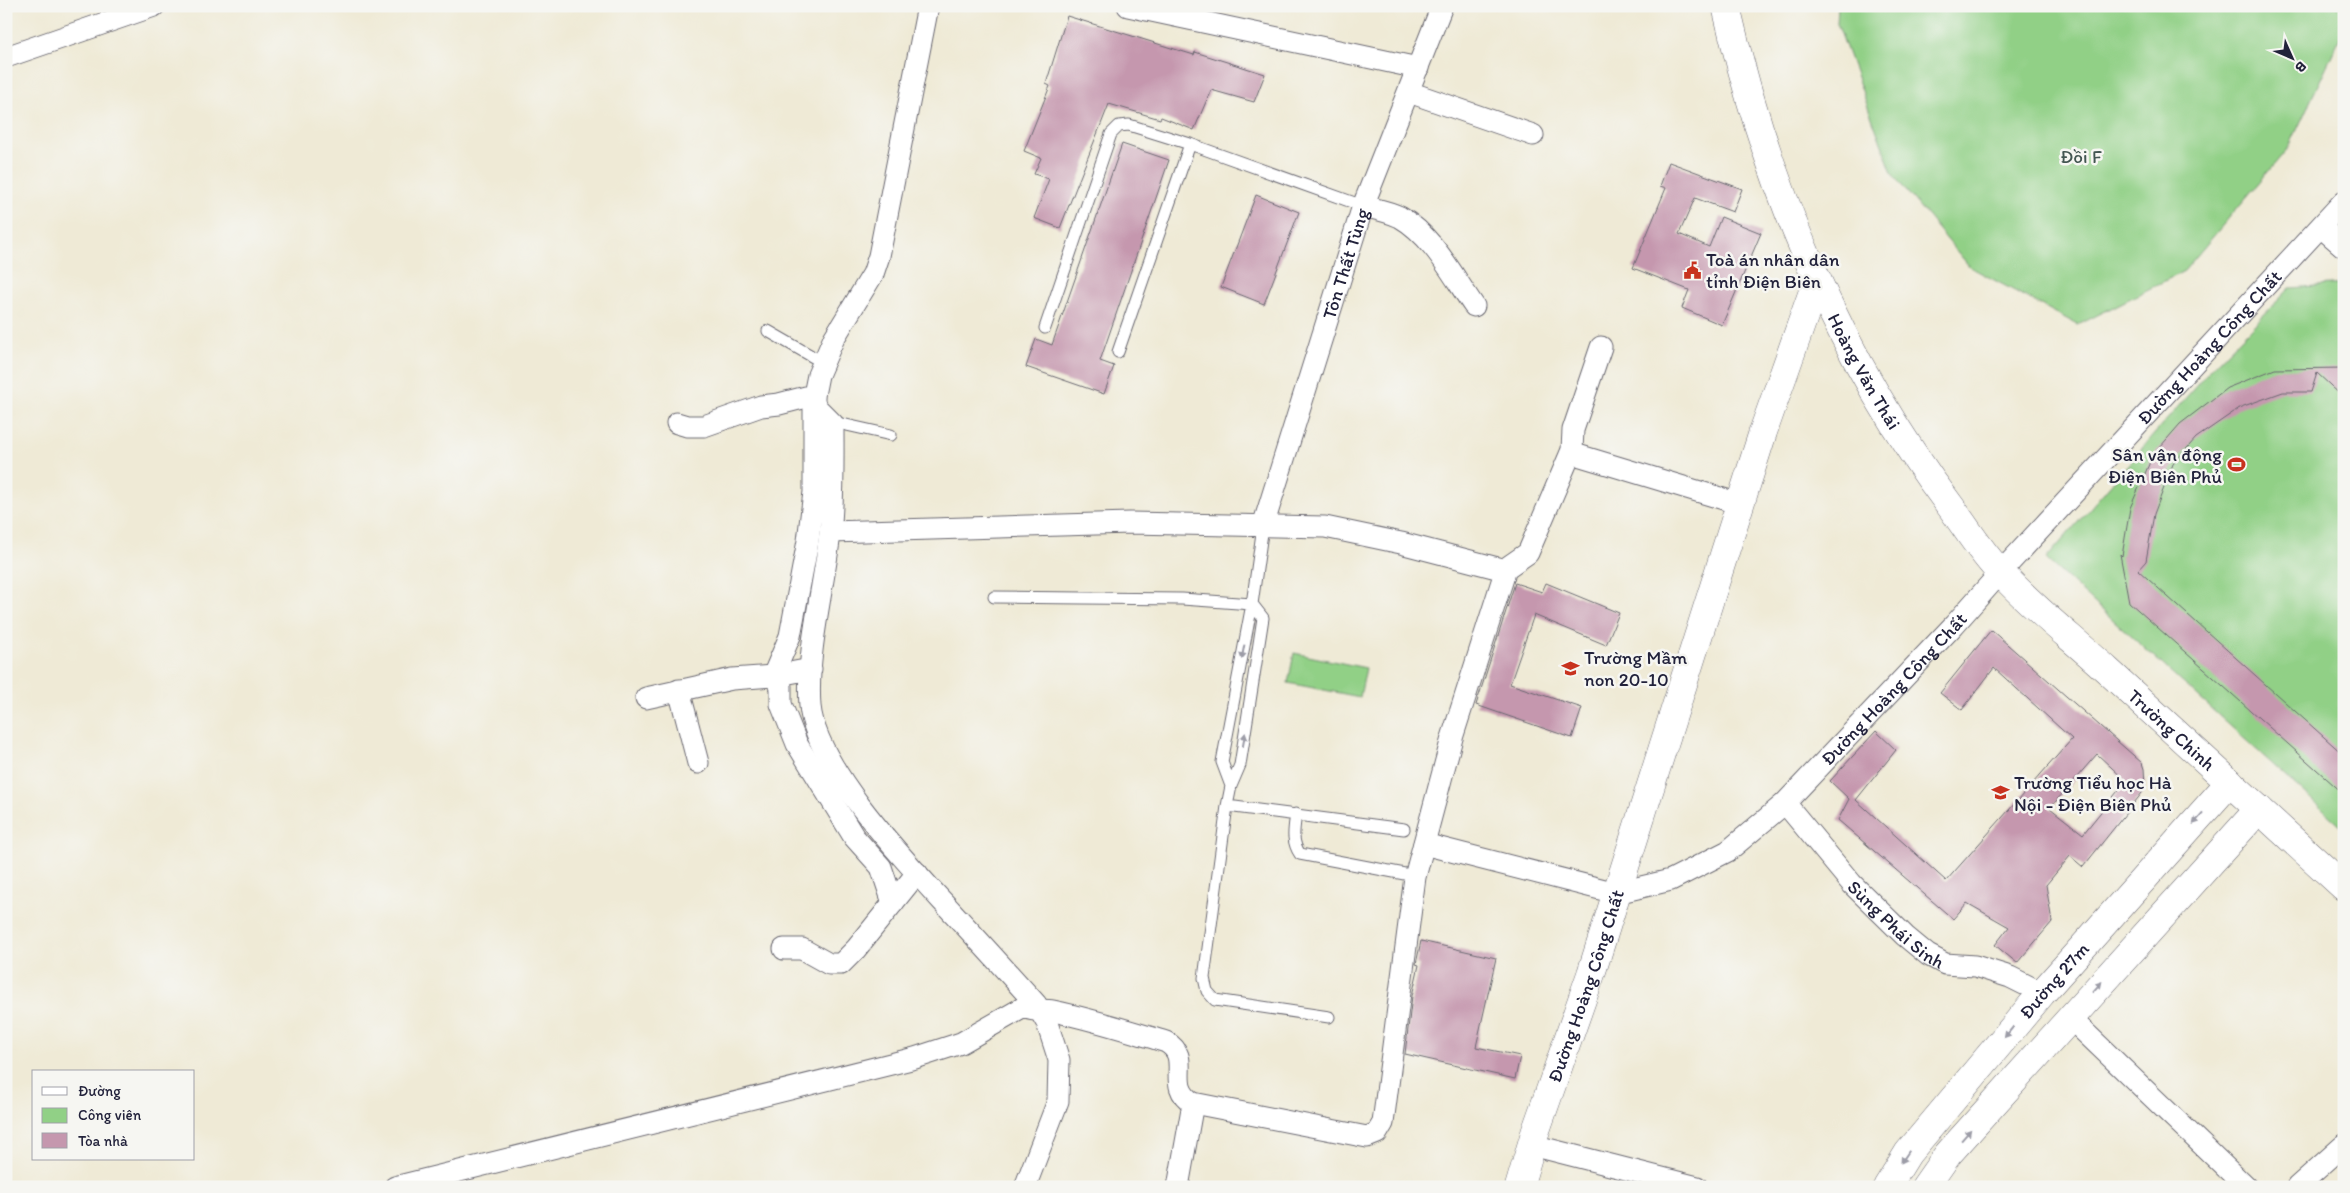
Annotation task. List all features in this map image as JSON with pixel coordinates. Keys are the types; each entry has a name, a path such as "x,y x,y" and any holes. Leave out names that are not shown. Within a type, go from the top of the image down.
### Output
{"street":[{"path":"6,57 154,6"},
{"path":"773,676 790,636 810,523 814,492 814,400 822,362 845,318 872,274 879,256 910,89 928,6"},
{"path":"1128,6 1418,68"},
{"name":"Tôn Thất Tùng","path":"1263,526 1363,206 1442,6"},
{"name":"Hoàng Văn Thái","path":"1726,6 1734,42 1765,145 1817,280 1855,360 1888,416 1933,484 2000,573"},
{"path":"1409,92 1533,135"},
{"name":"Đường Hoàng Công Chất","path":"1519,1187 1591,974 1616,893 1671,880 1728,851 1785,803 1954,625 2344,201"},
{"path":"1363,206 1388,212 1414,227 1445,264 1474,306"},
{"path":"2321,227 2344,247"},
{"path":"1424,844 1616,893 1762,432 1817,280"},
{"path":"1502,572 1528,553 1571,453 1573,430 1600,347"},
{"path":"814,400 833,422 831,532 811,669 810,706 817,733 828,758 843,782 917,873 1039,1010 1047,1023 1059,1060 1058,1101 1024,1187"},
{"path":"677,422 688,426 704,426 761,406 814,400"},
{"path":"1571,453 1740,504"},
{"path":"395,1187 915,1058 961,1043 1024,1007 1029,1011 1039,1010 1107,1024 1166,1042 1174,1047 1179,1055 1180,1089 1185,1098 1193,1103 1367,1138 1377,1133 1383,1123 1416,876 1452,738 1504,575 1499,567 1325,526 1130,523 831,532"},
{"name":"Trường Chinh","path":"2000,573 2344,887"},
{"path":"646,698 732,679 773,676 811,669"},
{"path":"773,676 781,686 783,710 797,744 854,837 881,867 893,903"},
{"path":"679,690 698,763"},
{"name":"Đường 27m","path":"1887,1187 1908,1153 2042,993 2230,782"},
{"name":"Sùng Phái Sinh","path":"1785,803 1852,884 1928,955 1945,964 1975,966 2010,977 2042,993"},
{"name":"Đường 27m","path":"1925,1187 1948,1154 2069,1017 2259,809"},
{"path":"784,948 802,949 829,964 841,964 852,954 917,873"},
{"path":"2120,906 2148,930"},
{"path":"2042,993 2246,1187"},
{"path":"1178,1187 1193,1103"},
{"path":"1532,1145 1697,1187"},
{"path":"2297,1187 2344,1145"}],"lane":[{"path":"1045,328 1111,134 1119,126 1129,125 1190,144 1363,206"},
{"path":"1118,352 1190,144"},
{"path":"768,331 822,362"},
{"path":"833,422 891,435"},
{"path":"1230,786 1222,762 1252,604 1263,526"},
{"path":"994,597 1182,599 1252,604 1264,618 1240,765 1230,786 1204,978 1207,991 1216,1000 1329,1017"},
{"path":"1227,806 1404,829"},
{"path":"1296,814 1293,838 1295,847 1300,854 1416,876"}],"green space":[{"name":"Đồi F","path":"1838,6 2344,6 2344,29 2289,147 2184,271 2078,325 1970,267 1893,175 1837,23"},
{"name":"Sân vận động Điện Biên Phủ","path":"2344,284 2344,829 2046,559 2209,371 2290,288"},
{"path":"1294,653 1366,668 1360,697 1288,683"}],"building":[{"path":"1067,16 1194,55 1195,52 1265,74 1254,102 1211,90 1194,130 1161,117 1160,119 1109,104 1060,228 1034,218 1049,179 1034,174 1041,158 1024,151 1050,86 1046,84"},
{"path":"1122,144 1169,160 1100,361 1114,366 1104,394 1026,367 1036,339 1052,345"},
{"name":"Toà án nhân dân tỉnh Điện Biên","path":"1669,162 1742,189 1733,212 1695,198 1679,234 1709,247 1721,217 1761,233 1722,325 1682,308 1689,290 1633,268 1666,188 1660,186"},
{"path":"1256,195 1299,212 1264,304 1221,287"},
{"path":"2344,368 2344,398 2317,373 2311,392 2283,392 2241,407 2196,438 2173,464 2154,514 2146,561 2138,570 2344,755 2344,794 2129,602 2120,554 2122,556 2130,508 2153,455 2180,424 2227,388 2275,369"},
{"path":"1515,583 1542,592 1546,583 1619,613 1606,645 1534,615 1510,684 1582,708 1572,738 1476,705"},
{"path":"1991,630 2142,763 2144,769 2145,786 2142,793 2083,867 2070,856 2046,885 2052,922 2017,963 1995,945 2009,927 1967,903 1953,919 1838,820 1849,799 1830,781 1876,731 1896,750 1856,800 1946,881 2072,739 1994,668 1962,710 1940,693","holes":["2097,754 2126,781 2083,834 2050,808"]},
{"path":"1421,941 1496,958 1476,1047 1520,1056 1515,1079 1405,1054 1412,996 1419,965 1416,964"}],"place":[{"name":"Toà án nhân dân tỉnh Điện Biên","path":"1692,270"},
{"name":"Sân vận động Điện Biên Phủ","path":"2236,465"},
{"name":"Trường Mầm non 20-10","path":"1570,668"},
{"name":"Trường Tiểu học Hà Nội - Điện Biên Phủ","path":"2000,793"}]}
